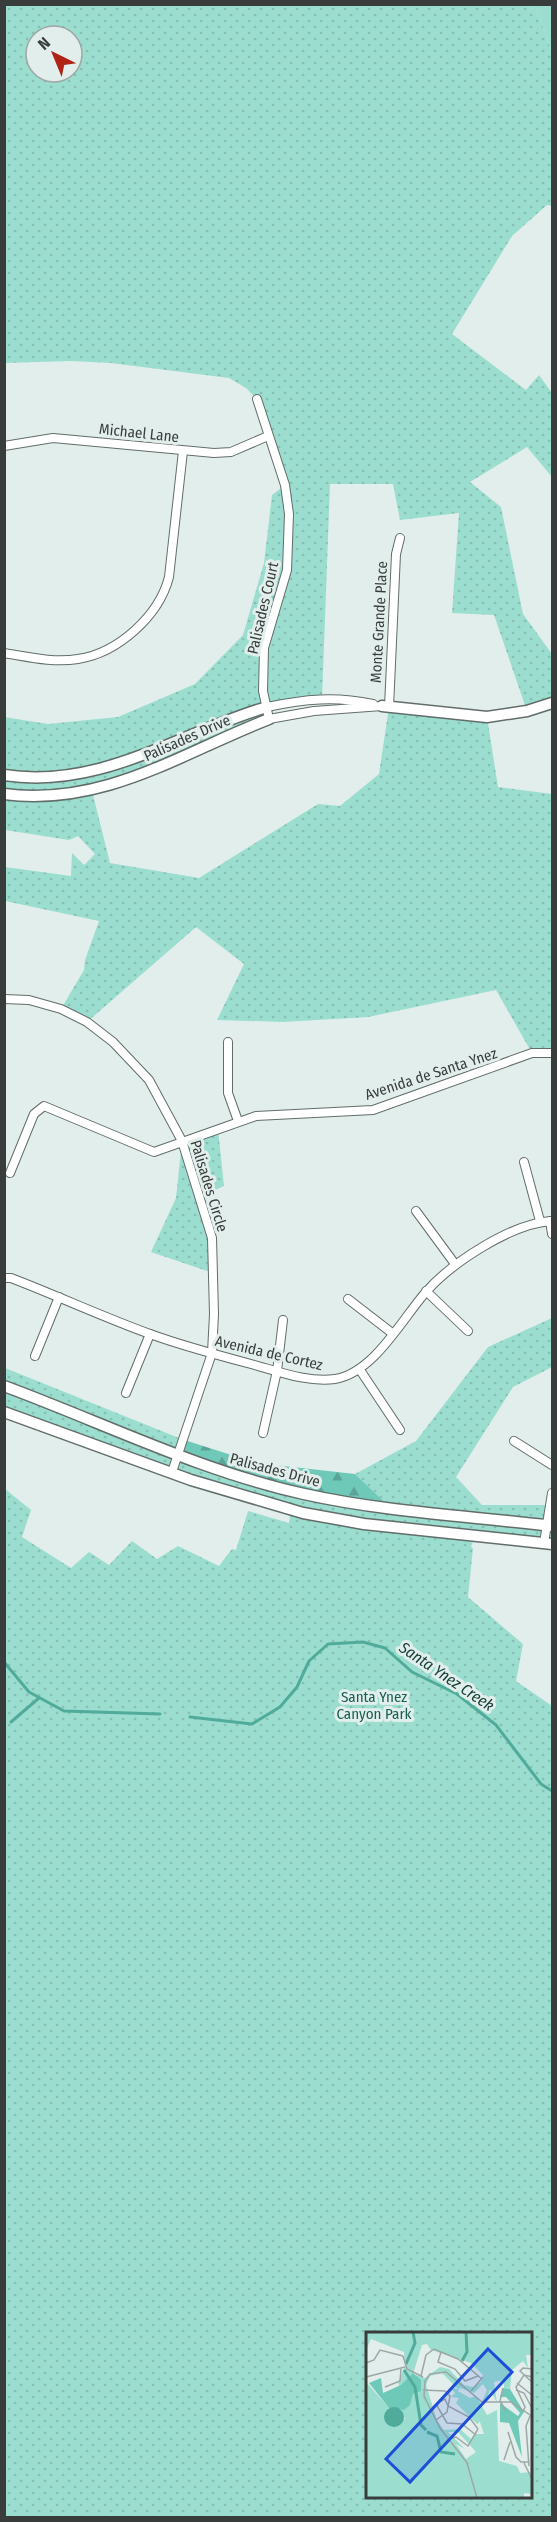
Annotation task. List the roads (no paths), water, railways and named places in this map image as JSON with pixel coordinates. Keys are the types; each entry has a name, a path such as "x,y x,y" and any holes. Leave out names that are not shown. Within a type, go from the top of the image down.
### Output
{"street":[{"name":"Palisades Court","path":"257,399 285,485 289,514 287,570 264,648 263,691 269,719"},
{"name":"Michael Lane","path":"4,446 53,438 214,453 231,452 268,436"},
{"path":"4,653 43,660 79,659 102,652 124,639 142,623 159,603 169,577 183,451"},
{"name":"Monte Grande Place","path":"385,707 396,554 400,538"},
{"name":"Palisades Drive","path":"4,775 42,778 73,776 103,769 267,707 324,698 345,698 385,707 487,717 527,711 552,703"},
{"name":"Palisades Drive","path":"4,794 60,795 114,786 269,719 314,711 385,707"},
{"name":"Palisades Circle","path":"4,999 29,1000 61,1009 87,1022 113,1042 150,1080 183,1141 212,1238 214,1314 212,1353 172,1472"},
{"path":"228,1042 228,1093 238,1121"},
{"name":"Avenida de Santa Ynez","path":"10,1173 34,1114 44,1106 154,1152 256,1116 373,1110 532,1053 552,1053"},
{"path":"524,1162 540,1221"},
{"path":"416,1211 455,1264"},
{"name":"Avenida de Cortez","path":"4,1278 11,1278 150,1334 212,1353 320,1380 338,1379 360,1370 376,1356 426,1291 455,1264 488,1244 540,1221 551,1221"},
{"path":"551,1221 552,1234"},
{"path":"426,1291 468,1330"},
{"path":"35,1356 59,1297"},
{"path":"348,1299 392,1333"},
{"path":"263,1433 277,1371 283,1320"},
{"path":"126,1393 150,1334"},
{"path":"360,1370 400,1430"},
{"name":"Palisades Drive","path":"4,1386 94,1423 230,1474 302,1494 392,1509 550,1526"},
{"path":"4,1412 172,1472 299,1511 364,1524 548,1544 552,1493"},
{"path":"514,1442 552,1465"},
{"path":"299,1511 302,1494"}],"waterway":[{"name":"Santa Ynez Creek","path":"190,1717 252,1724 280,1707 297,1687 309,1661 328,1644 363,1642 385,1648 412,1672 457,1694 496,1725 541,1784 552,1791"},
{"name":"Santa Ynez Creek","path":"4,1662 29,1692 64,1711 160,1714"},
{"path":"11,1722 39,1698"}],"park label":[{"name":"Santa Ynez Canyon Park","path":"374,1706"}]}
